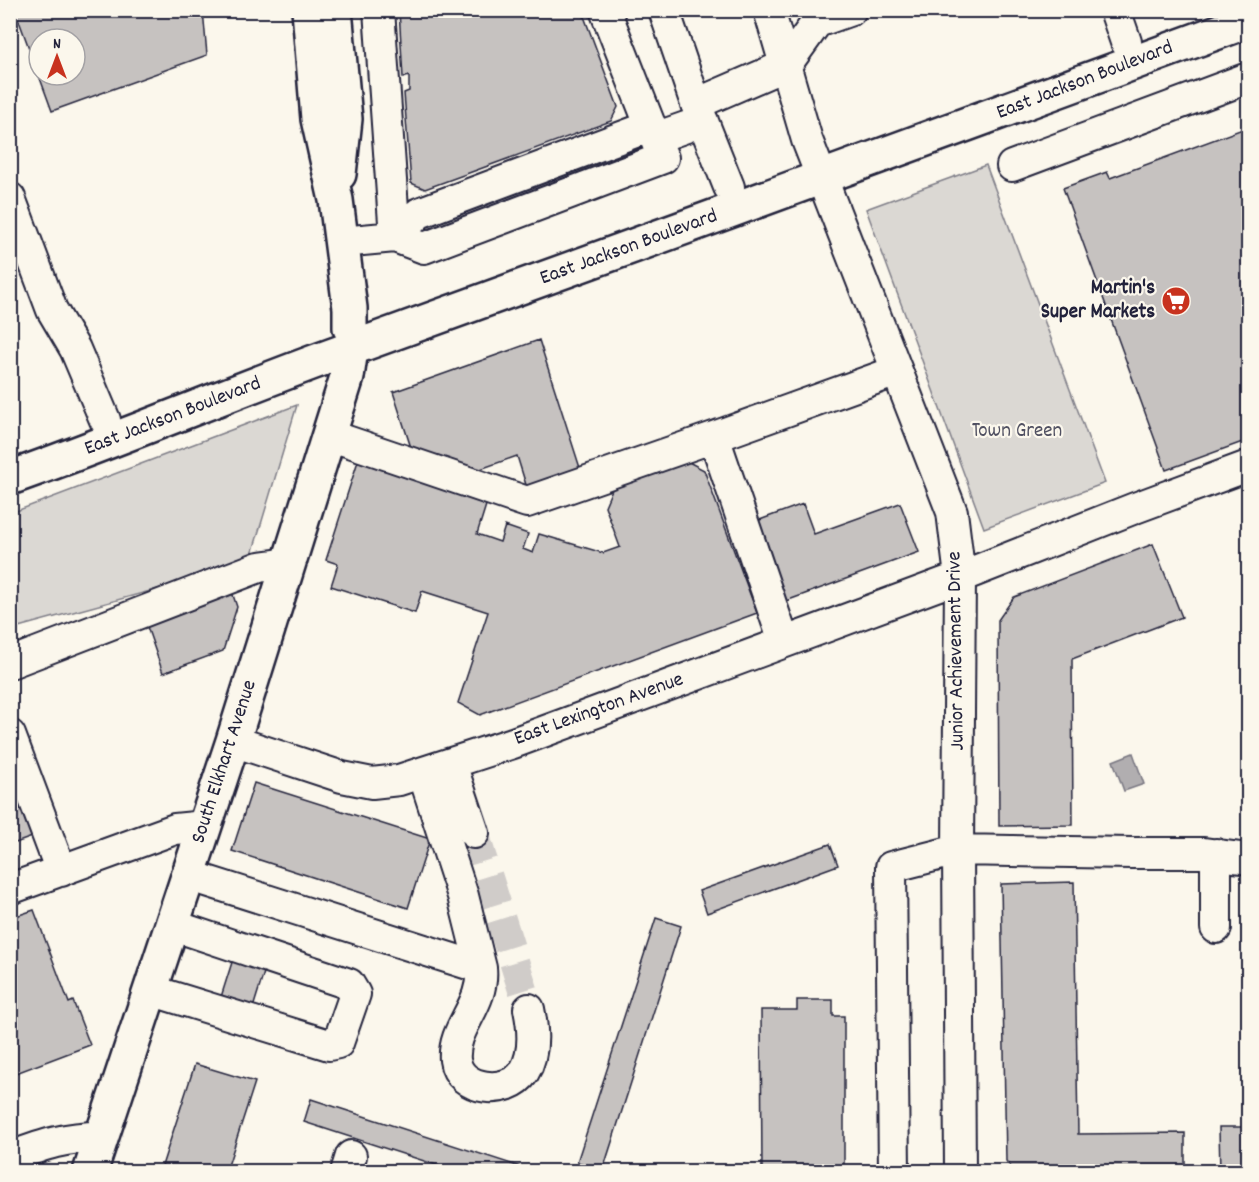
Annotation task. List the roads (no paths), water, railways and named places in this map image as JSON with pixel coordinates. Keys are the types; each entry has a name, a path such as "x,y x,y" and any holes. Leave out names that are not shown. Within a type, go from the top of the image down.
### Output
{"main road":[{"path":"309,10 318,119 336,200"},
{"path":"335,10 345,119 336,200"},
{"name":"East Jackson Boulevard","path":"10,455 105,420 350,338 818,166 985,96 1210,10"},
{"name":"East Jackson Boulevard","path":"10,478 113,441 350,338 390,315 729,187 818,166 982,120 1248,21"},
{"name":"South Elkhart Avenue","path":"90,1172 233,741 347,377 350,308 336,200"}],"street":[{"path":"379,10 395,237"},
{"path":"605,10 653,132"},
{"path":"664,10 729,187"},
{"name":"Junior Achievement Drive","path":"770,10 807,140 952,512 960,577 958,850 960,1172"},
{"path":"341,242 395,237 419,213 653,132 700,112 786,65 817,22 851,10"},
{"path":"1115,10 1126,42"},
{"path":"1012,166 1248,78"},
{"path":"10,198 52,310 75,349 105,420"},
{"path":"328,435 527,502 897,370"},
{"path":"714,437 784,642"},
{"name":"East Lexington Avenue","path":"233,741 342,777 372,783 399,780 513,743 960,577 1248,466"},
{"path":"10,663 259,567 289,563"},
{"path":"10,735 61,871"},
{"path":"437,768 474,833"},
{"path":"437,768 462,896 481,968 480,993 456,1044 455,1060 460,1073 469,1082 478,1086 498,1086 512,1083 523,1073 529,1061 531,1047 532,1022 529,1009"},
{"path":"10,889 175,828 205,826"},
{"path":"894,1172 891,867 958,850 1216,854 1248,859"},
{"path":"1216,854 1216,928"},
{"path":"188,875 481,968"},
{"path":"150,990 329,1046 338,1043 355,994 348,984 172,925"},
{"path":"10,1157 51,1142 75,1137 100,1137"}],"tunnel":[{"path":"474,833 529,1009"}],"place":[{"name":"Martin's Super Markets","path":"1176,301"}],"park label":[{"name":"Town Green","path":"1017,432"}]}
